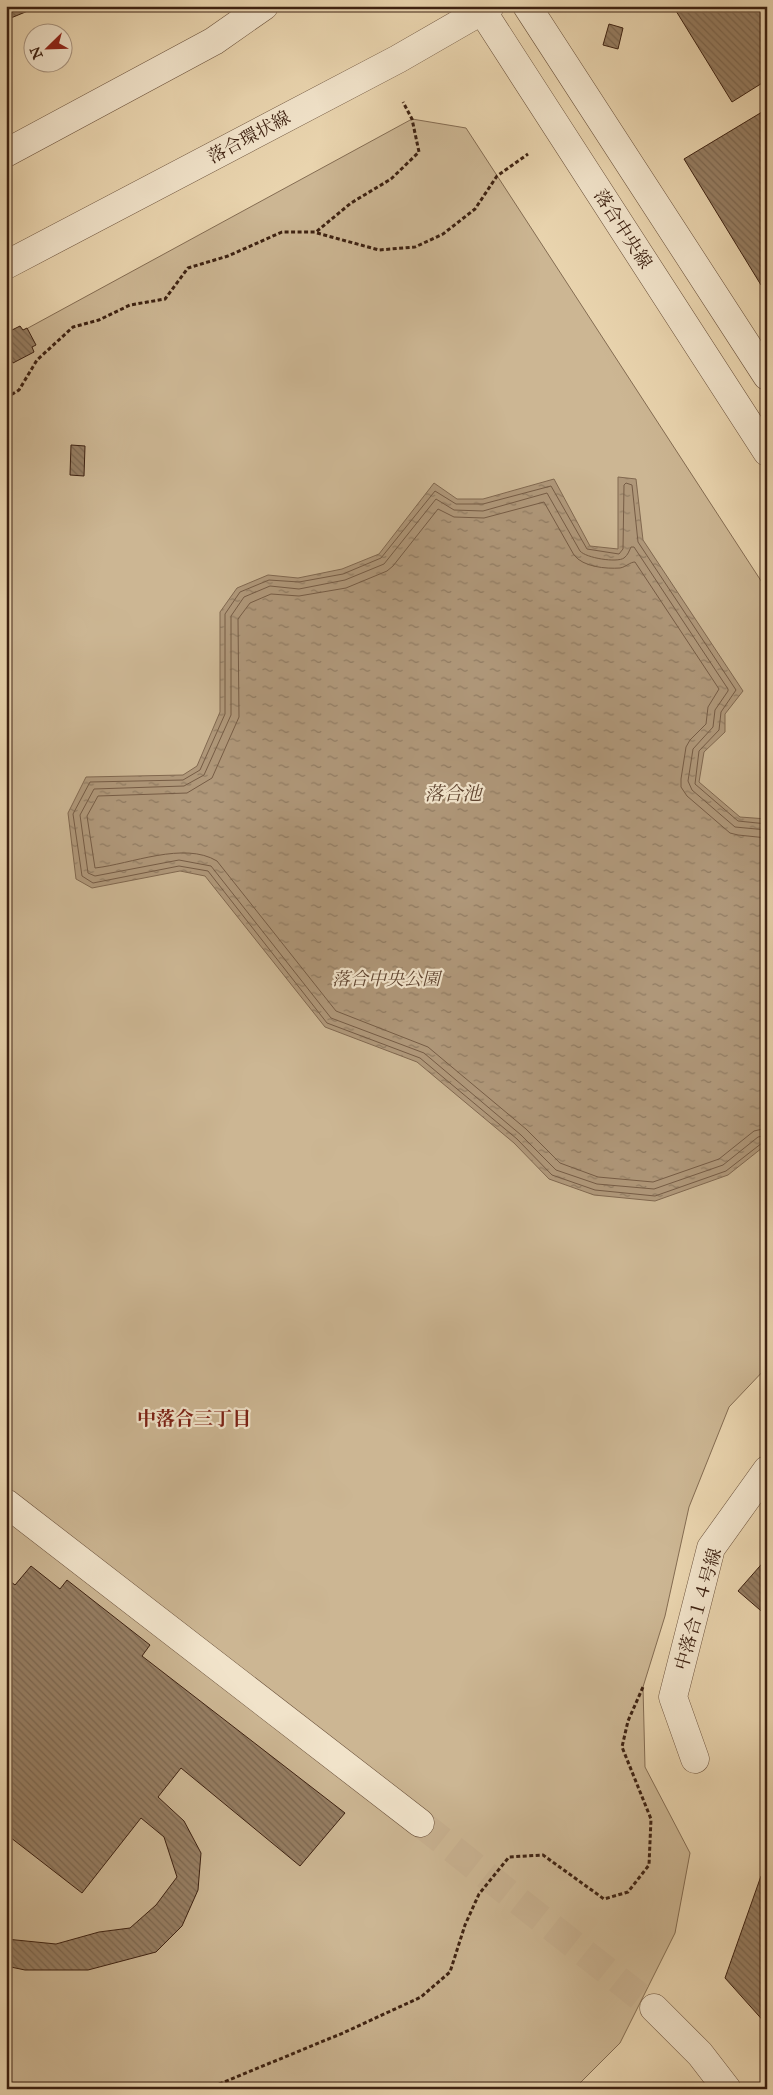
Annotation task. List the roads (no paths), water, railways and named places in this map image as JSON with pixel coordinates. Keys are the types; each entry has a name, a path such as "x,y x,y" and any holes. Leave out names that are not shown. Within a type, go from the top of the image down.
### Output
{"street":[{"path":"6,153 214,41 264,6"},
{"path":"527,6 767,376"},
{"name":"落合環状線","path":"6,265 398,59 484,8"},
{"name":"落合中央線","path":"484,8 767,452"},
{"name":"中落合１４号線","path":"695,1759 674,1697 712,1548 767,1470"},
{"path":"6,1503 420,1823"},
{"path":"654,2008 700,2054 727,2089"}],"water":[{"name":"落合池","path":"618,477 636,479 643,540 743,691 725,714 725,732 704,752 699,782 740,817 767,819 767,1144 728,1175 655,1201 594,1195 549,1179 514,1143 417,1062 325,1027 205,876 180,871 92,888 76,879 68,813 86,777 183,775 197,766 220,712 220,612 237,588 268,575 298,578 342,569 379,554 434,483 457,499 483,499 554,479 590,546 618,549"}],"tunnel":[{"path":"420,1823 654,2008"}],"district":[{"name":"中落合三丁目","path":"194,1418"}],"park label":[{"name":"落合中央公園","path":"386,979"}]}
